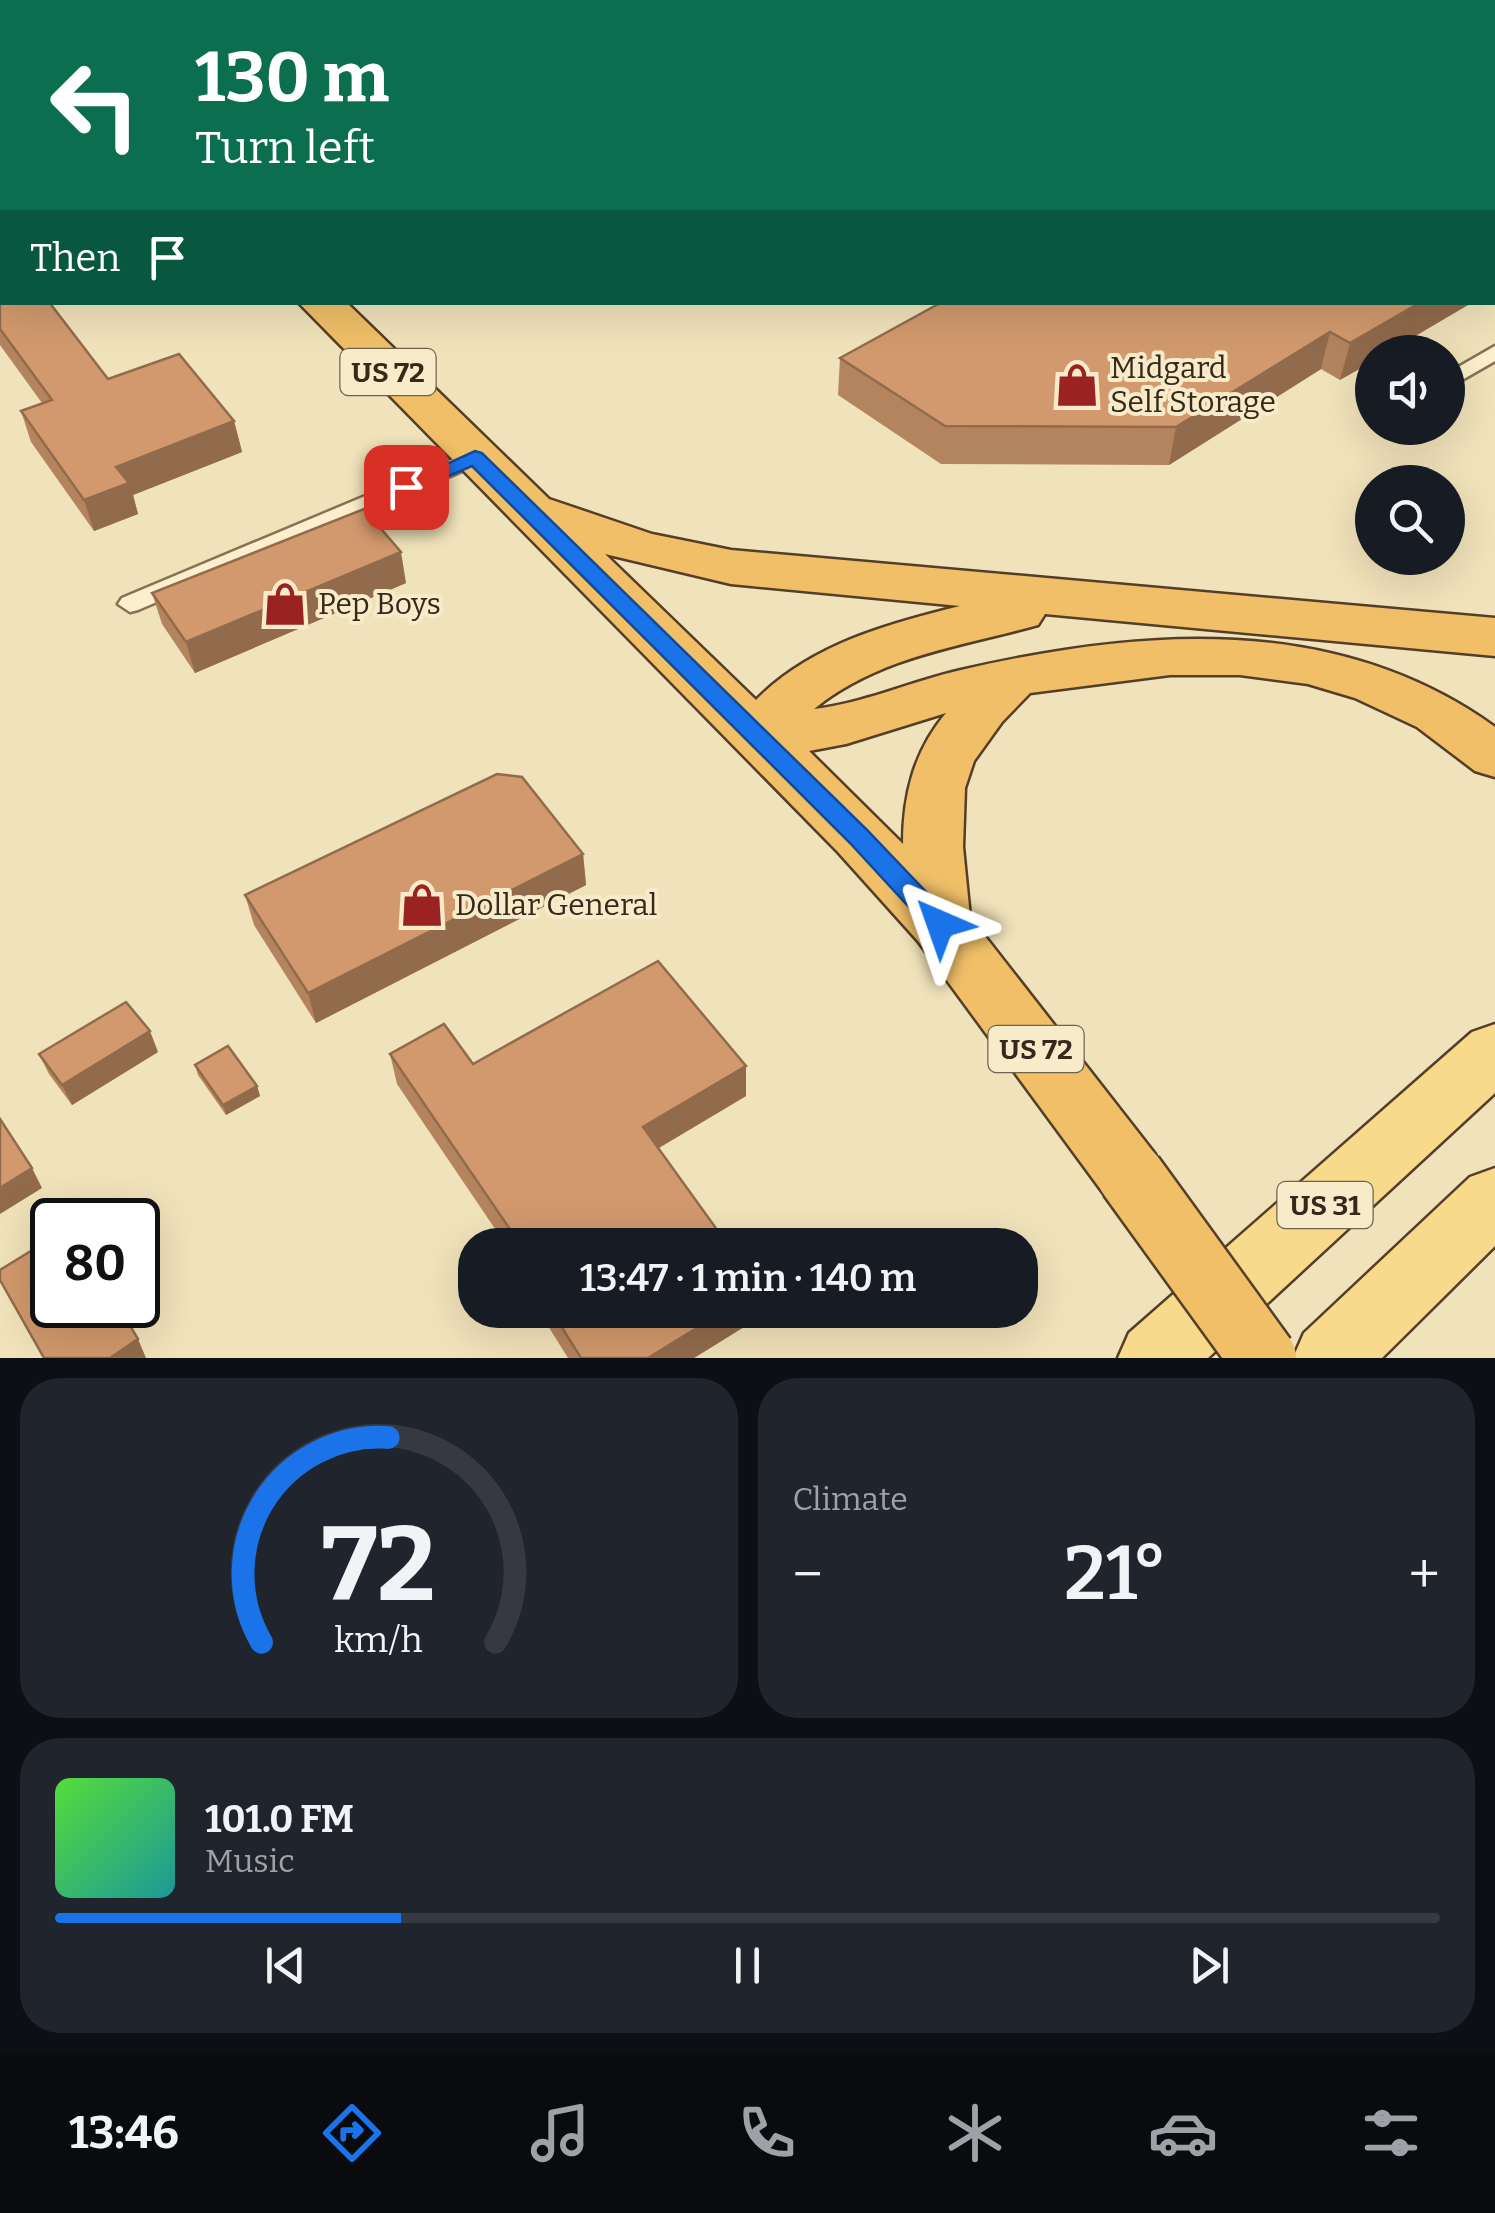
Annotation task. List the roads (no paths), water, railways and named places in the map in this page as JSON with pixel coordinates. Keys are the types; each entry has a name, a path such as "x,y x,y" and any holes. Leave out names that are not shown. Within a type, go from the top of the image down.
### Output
{"highway":[{"name":"US 72","path":"323,305 940,924 1132,1176 1262,1358"},
{"path":"526,507 617,541 732,567 1091,603 1495,637"},
{"path":"755,735 804,688 877,651 985,618 1091,603"},
{"path":"755,735 844,725 1013,677 1187,654 1294,661 1368,679 1441,714 1495,756"},
{"path":"940,924 930,824 939,772 962,727 1013,677"}],"main road":[{"name":"US 31","path":"1155,1358 1495,1052"},
{"path":"1330,1358 1495,1198"}],"lane":[{"path":"1465,371 1495,352"},
{"path":"130,604 475,458"}],"place":[{"name":"Midgard Self Storage","path":"1077,385"},
{"name":"Pep Boys","path":"285,604"},
{"name":"Dollar General","path":"422,905"}]}
